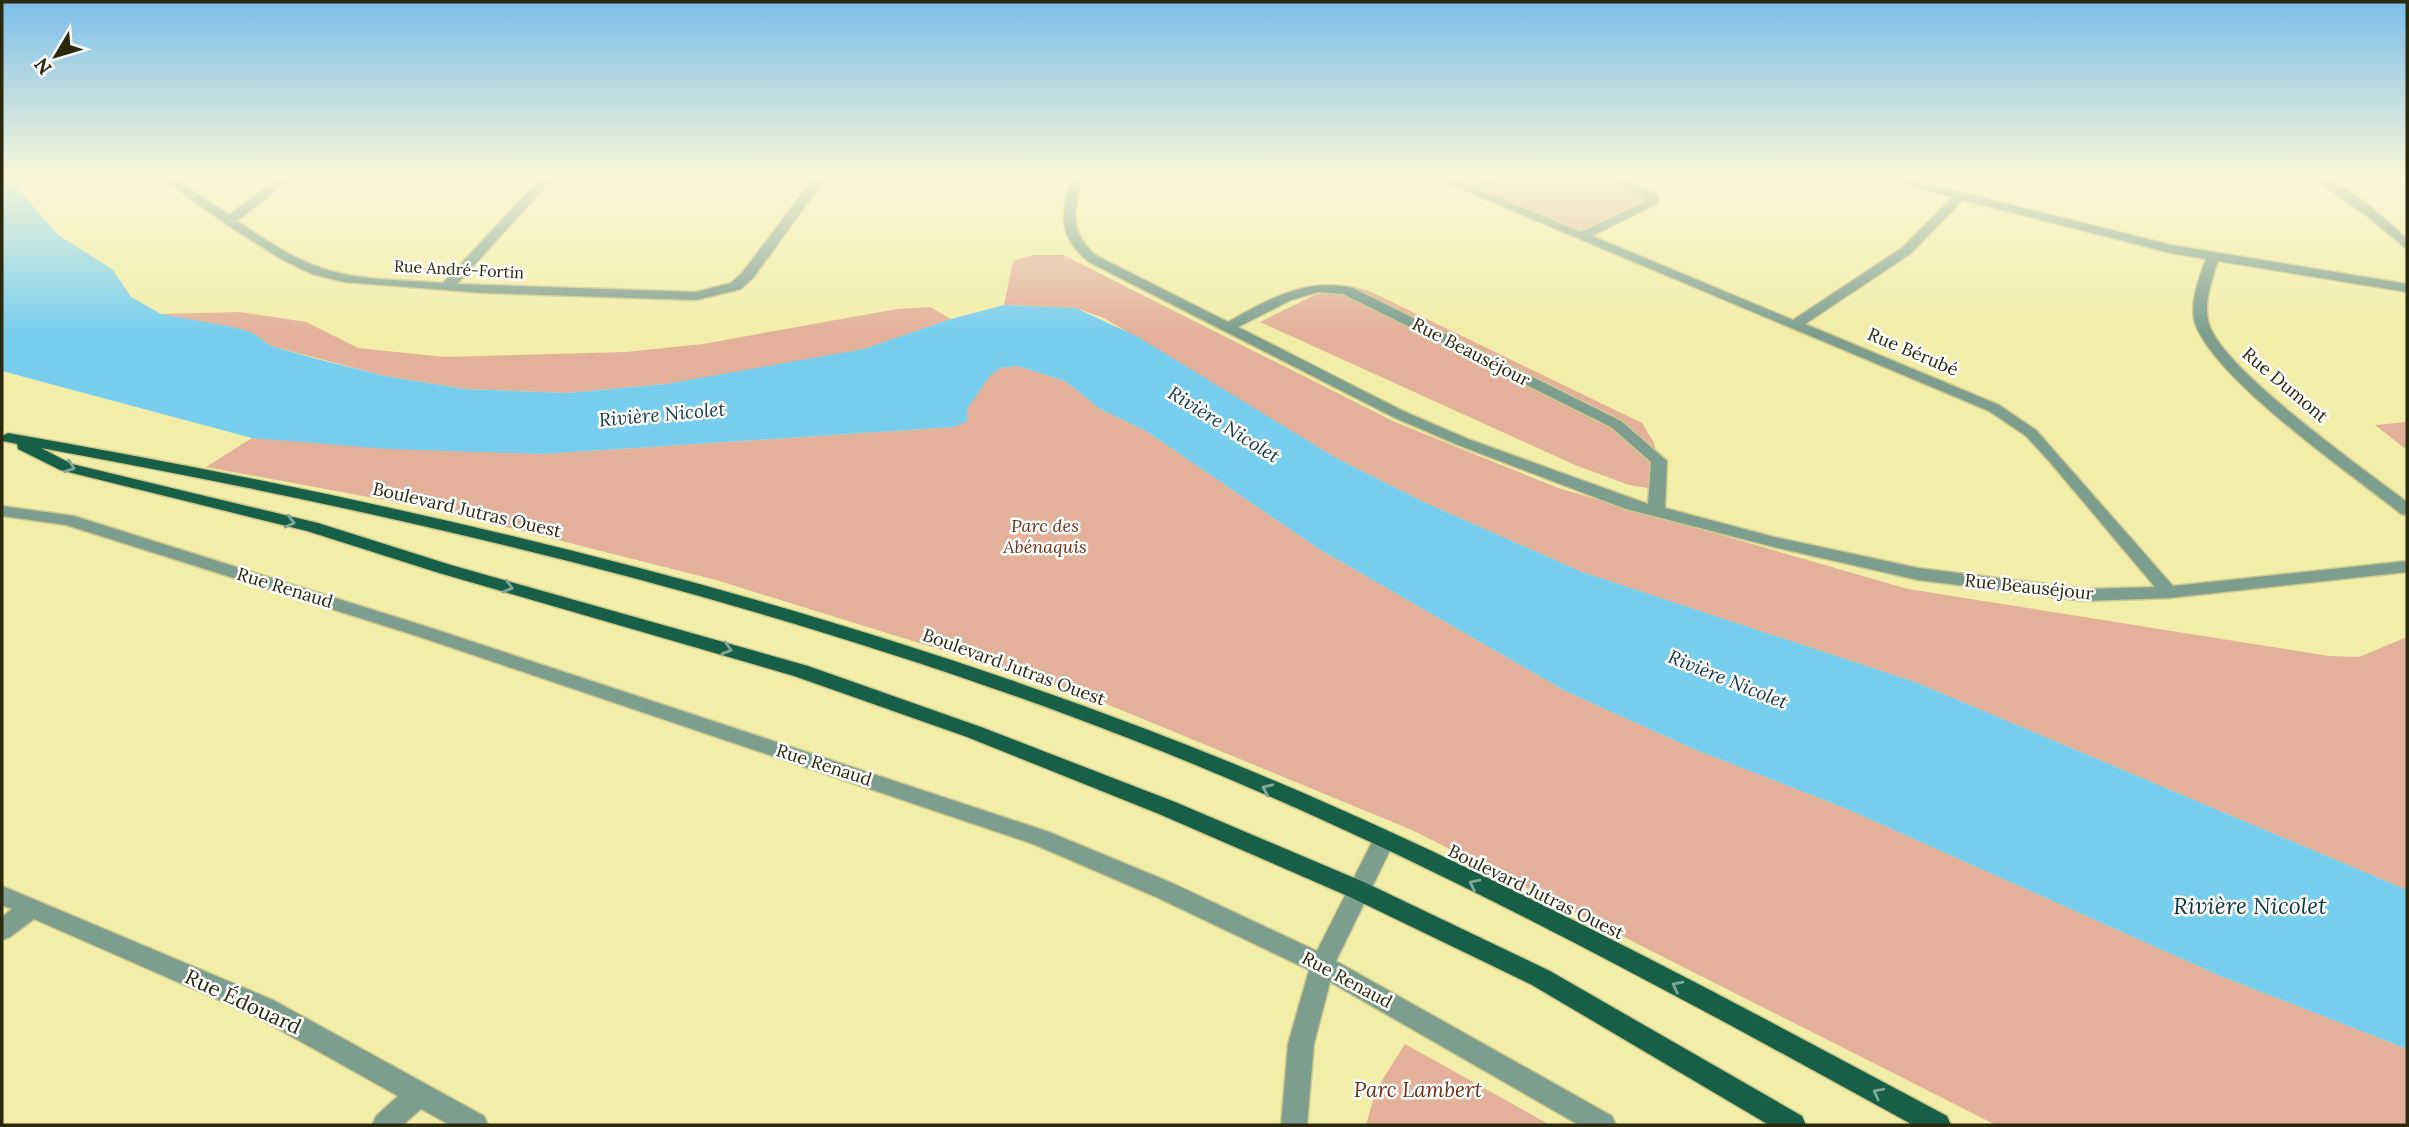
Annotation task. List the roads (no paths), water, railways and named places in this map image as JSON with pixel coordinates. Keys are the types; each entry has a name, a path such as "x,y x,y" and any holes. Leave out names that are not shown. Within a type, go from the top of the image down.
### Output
{"main road":[{"name":"Boulevard Jutras Ouest","path":"5,437 103,454 504,538 842,630 1025,691 1194,757 1384,840 1753,1025 1938,1125"},
{"name":"Boulevard Jutras Ouest","path":"5,437 66,467 312,527 445,569 800,671 987,737 1167,808 1358,890 1541,978 1793,1125"}],"street":[{"name":"Rue André-Fortin","path":"245,229 304,266 327,274 360,280 447,287 696,296 736,286 748,275 781,229"},
{"path":"447,287 501,229"},
{"name":"Rue Beauséjour","path":"1070,229 1073,242 1093,259 1398,414 1544,475 1656,512 1918,574 2085,595 2169,592 2407,567"},
{"name":"Rue Bérubé","path":"1561,229 1952,388 1994,408 2031,433 2169,592"},
{"path":"1581,237 1599,229"},
{"path":"1796,324 1906,251 1928,229"},
{"path":"2091,229 2213,257 2407,288"},
{"path":"2388,229 2407,246"},
{"name":"Rue Dumont","path":"2213,257 2202,308 2202,324 2210,340 2254,386 2407,510"},
{"name":"Rue Beauséjour","path":"1227,328 1310,288 1337,286 1616,424 1658,461 1656,512"},
{"name":"Rue Renaud","path":"2,511 37,513 95,528 427,633 998,822 1164,890 1322,965 1603,1125"},
{"path":"1294,1125 1301,1044 1322,965 1384,840"},
{"name":"Rue Édouard","path":"2,895 264,1008 475,1125"},
{"path":"2,930 31,908"},
{"path":"385,1125 419,1093"}],"water":[{"name":"Rivière Nicolet","path":"2,229 52,229 58,235 112,269 131,297 161,314 233,327 253,333 271,346 385,376 465,389 567,393 666,384 864,349 951,319 1004,305 1076,308 1138,337 1336,458 1426,503 1582,572 1915,682 2407,890 2407,1049 2218,975 1847,809 1696,750 1565,691 1319,549 1146,431 1100,409 1065,381 1017,366 1000,368 989,377 967,409 967,421 954,427 544,454 387,449 252,438 2,371"}],"park label":[{"name":"Parc des Abénaquis","path":"1045,536"},
{"name":"Parc Lambert","path":"1418,1090"}]}
